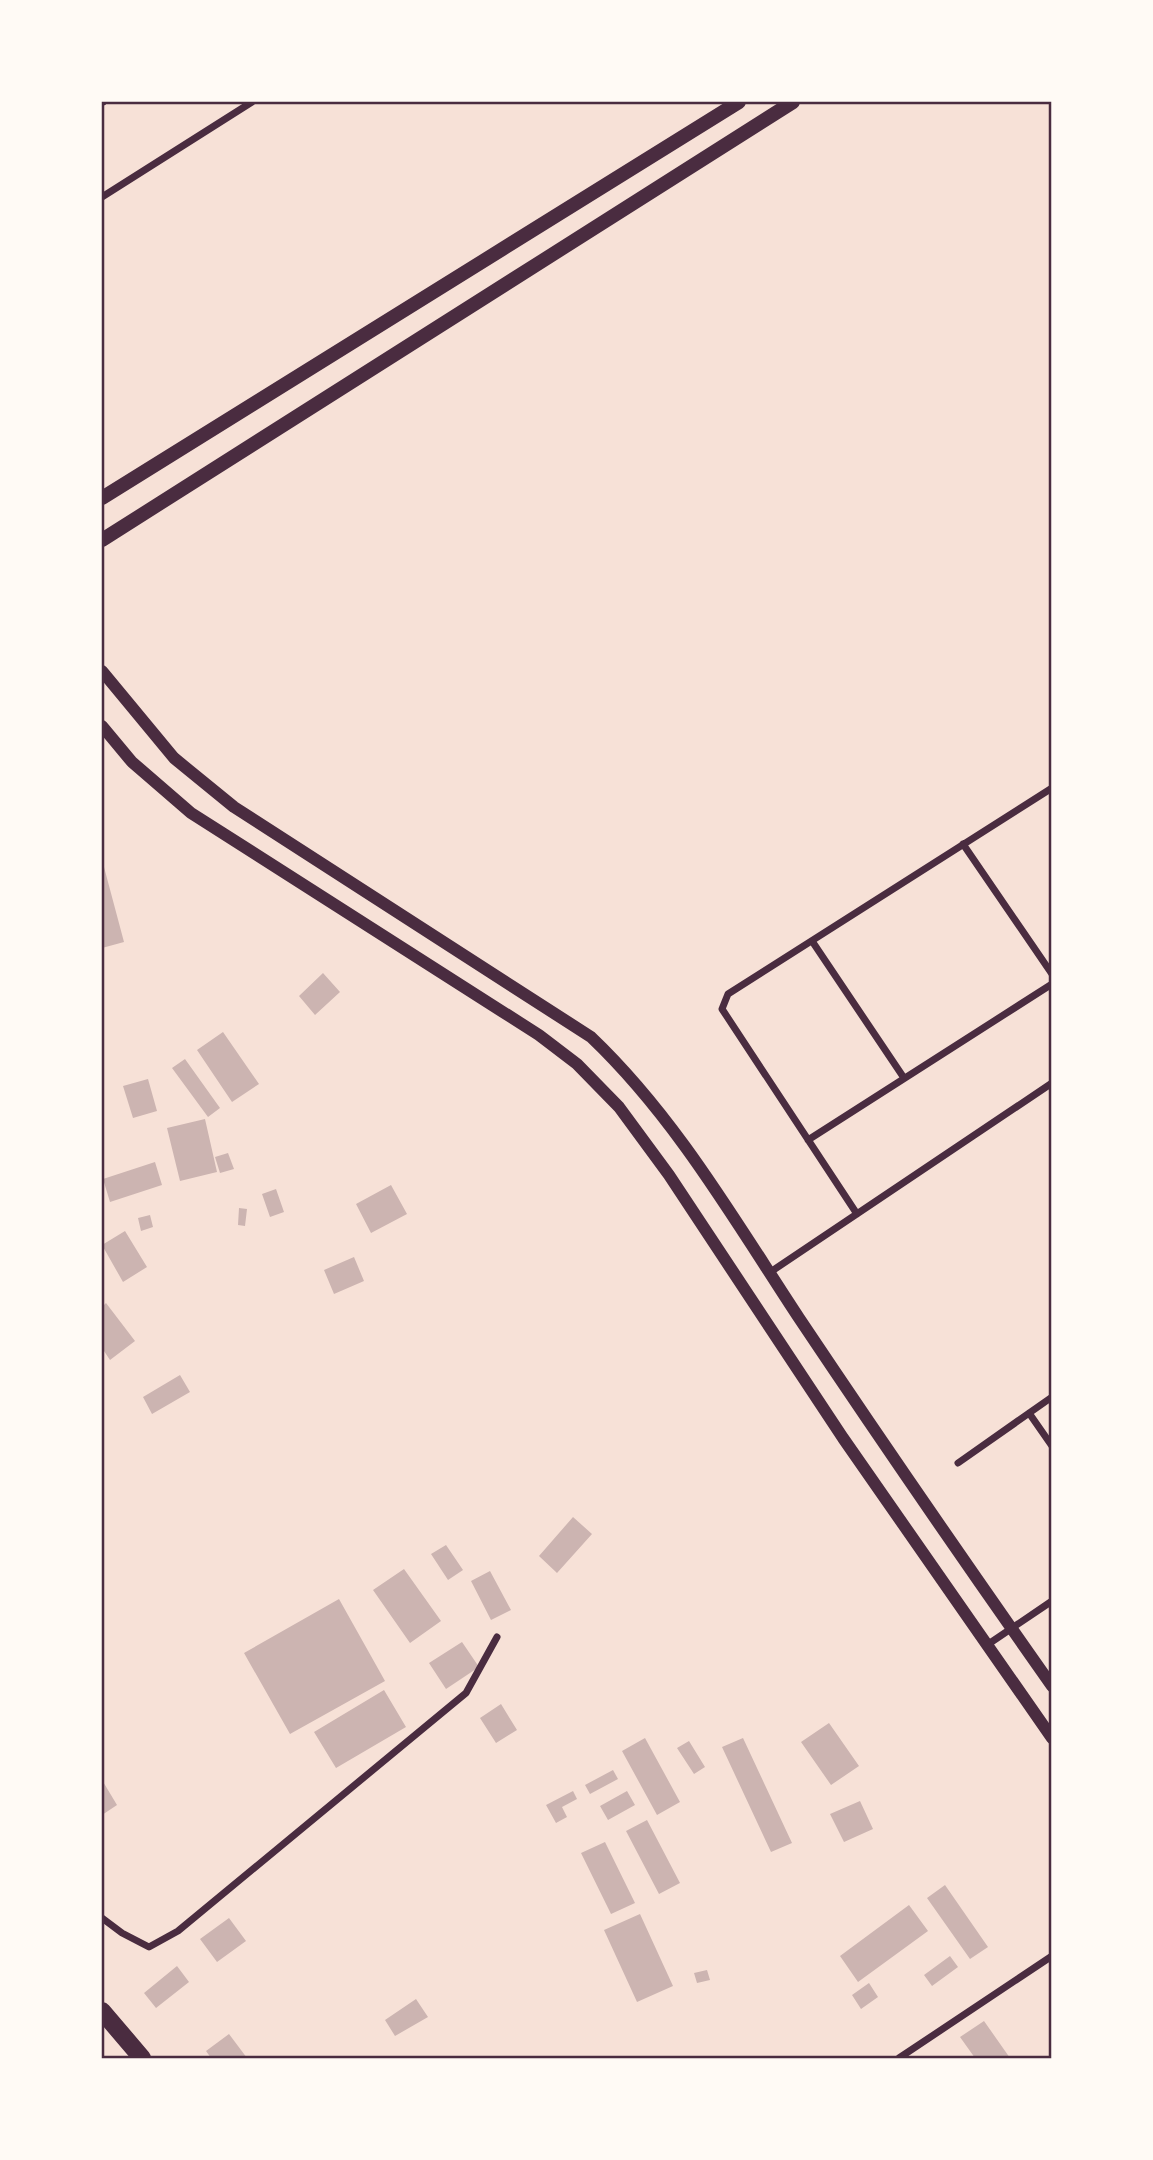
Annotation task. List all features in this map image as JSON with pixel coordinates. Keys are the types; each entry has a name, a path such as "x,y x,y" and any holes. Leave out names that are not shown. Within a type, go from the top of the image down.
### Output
{"main road":[{"path":"102,498 739,102"},
{"path":"102,540 793,102"},
{"path":"102,2011 142,2059"}],"street":[{"path":"102,197 252,102"},
{"path":"102,671 174,758 234,807 591,1037 625,1070 679,1136 769,1273 1052,1686"},
{"path":"102,726 132,762 191,813 539,1035 577,1064 619,1107 669,1175 843,1438 1052,1738"},
{"path":"857,1214 722,1009 728,994 1052,788"},
{"path":"963,844 1052,974"},
{"path":"812,941 904,1079"},
{"path":"808,1140 1052,984"},
{"path":"769,1273 1052,1083"},
{"path":"958,1463 1052,1397"},
{"path":"1029,1413 1052,1446"},
{"path":"987,1645 1052,1601"},
{"path":"102,1918 122,1933 149,1947 178,1931 466,1693 497,1637"},
{"path":"899,2059 1052,1956"}],"building":[{"path":"104,867 124,942 102,948 102,868"},
{"path":"323,973 340,992 315,1015 299,996"},
{"path":"223,1032 259,1084 232,1102 197,1050"},
{"path":"185,1059 220,1108 208,1117 172,1068"},
{"path":"148,1079 157,1111 133,1118 123,1086"},
{"path":"205,1119 217,1172 180,1181 167,1128"},
{"path":"228,1153 234,1169 220,1173 215,1157"},
{"path":"155,1162 162,1185 110,1202 103,1179"},
{"path":"391,1185 407,1214 371,1233 356,1204"},
{"path":"276,1189 284,1212 270,1217 262,1194"},
{"path":"239,1208 247,1209 245,1226 238,1225"},
{"path":"150,1215 153,1227 141,1231 138,1218"},
{"path":"125,1231 147,1267 123,1282 102,1245"},
{"path":"354,1257 364,1281 334,1294 324,1270"},
{"path":"106,1303 135,1341 110,1360 102,1348 102,1307"},
{"path":"180,1375 190,1392 152,1414 143,1397"},
{"path":"573,1517 592,1534 557,1573 539,1556"},
{"path":"446,1545 463,1570 448,1580 431,1554"},
{"path":"404,1569 441,1621 410,1643 373,1590"},
{"path":"490,1571 511,1610 491,1620 471,1581"},
{"path":"339,1599 385,1681 290,1734 244,1653"},
{"path":"462,1642 479,1667 446,1689 429,1663"},
{"path":"384,1690 406,1727 336,1768 314,1732"},
{"path":"501,1704 517,1730 496,1743 480,1718"},
{"path":"829,1723 859,1766 831,1785 801,1742"},
{"path":"645,1738 680,1802 657,1815 622,1751"},
{"path":"743,1738 792,1843 771,1852 722,1747"},
{"path":"689,1741 705,1767 694,1774 677,1748"},
{"path":"613,1770 618,1779 590,1794 585,1785"},
{"path":"102,1780 117,1805 102,1815"},
{"path":"573,1791 577,1799 562,1807 567,1817 556,1823 546,1805"},
{"path":"627,1791 635,1805 608,1820 600,1806"},
{"path":"860,1801 873,1829 844,1842 830,1814"},
{"path":"647,1820 680,1883 659,1894 626,1831"},
{"path":"605,1842 635,1903 611,1914 581,1853"},
{"path":"945,1885 988,1947 970,1959 927,1898"},
{"path":"909,1905 928,1931 858,1982 840,1956"},
{"path":"640,1914 673,1986 637,2002 604,1930"},
{"path":"229,1918 246,1941 217,1962 200,1939"},
{"path":"950,1956 958,1967 932,1986 924,1975"},
{"path":"177,1966 189,1982 156,2008 144,1993"},
{"path":"707,1970 710,1980 697,1983 694,1973"},
{"path":"869,1983 878,1997 861,2009 852,1995"},
{"path":"416,1999 428,2017 395,2036 385,2020"},
{"path":"984,2021 1010,2058 975,2058 960,2037"},
{"path":"229,2034 247,2058 211,2058 206,2051"}]}
